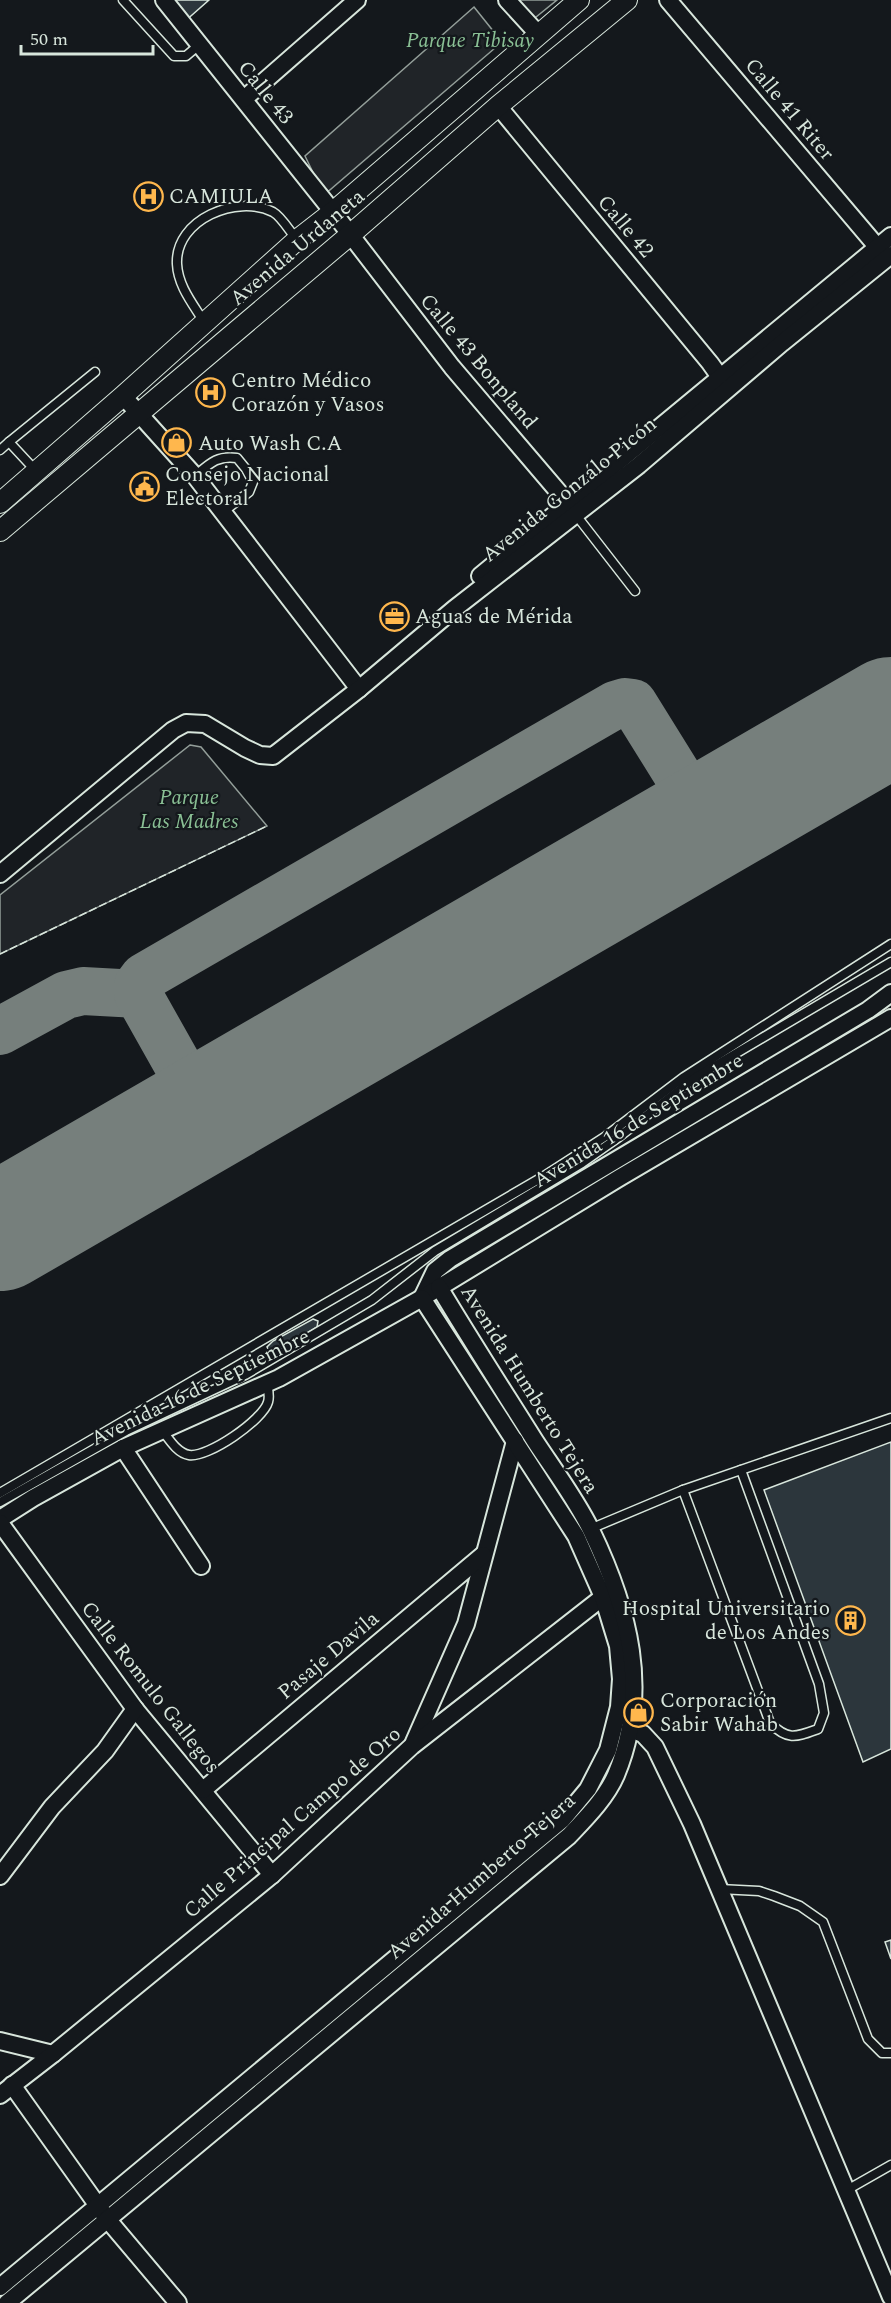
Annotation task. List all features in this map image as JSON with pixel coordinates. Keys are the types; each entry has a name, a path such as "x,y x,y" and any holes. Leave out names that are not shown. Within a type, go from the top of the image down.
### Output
{"street":[{"name":"Calle 43","path":"164,0 350,235"},
{"path":"244,99 357,0"},
{"path":"507,0 539,34"},
{"name":"Avenida Urdaneta","path":"0,503 297,240 333,212 579,0"},
{"name":"Avenida Urdaneta","path":"0,531 350,235 498,106 627,0"},
{"name":"Calle 41 Riter","path":"668,0 885,254"},
{"name":"Calle 42","path":"498,106 724,382"},
{"name":"Calle 43 Bonpland","path":"350,235 452,367 572,508"},
{"name":"Avenida Gonzálo Picón","path":"0,874 173,730 186,723 205,724 245,748 260,755 273,756 356,685 454,609 572,508 639,465 724,382 885,254 891,236"},
{"path":"123,396 195,476 356,685"},
{"name":"Avenida 16 de Septiembre","path":"422,1298 435,1271 450,1259 868,1010 891,993"},
{"name":"Avenida 16 de Septiembre","path":"0,1521 33,1498 123,1448 267,1383 422,1298 891,1017"},
{"name":"Avenida Humberto Tejera","path":"7,2303 569,1836 593,1810 615,1777 631,1729 635,1694 630,1635 613,1583 439,1287"},
{"name":"Avenida Humberto Tejera","path":"0,2287 562,1819 588,1789 608,1750 619,1707 621,1679 618,1646 583,1533 515,1441 422,1298"},
{"path":"412,1746 466,1624 515,1441"},
{"path":"123,1448 201,1566"},
{"name":"Calle Romulo Gallegos","path":"0,1521 135,1709 272,1875"},
{"name":"Pasaje Davila","path":"203,1790 483,1555"},
{"name":"Calle Principal Campo de Oro","path":"6,2090 272,1875 412,1746 603,1597 613,1583"},
{"path":"0,1876 52,1807 105,1751 135,1709"},
{"path":"631,1729 643,1734 655,1747 692,1824 891,2297"},
{"path":"0,2041 53,2054"},
{"path":"6,2090 108,2220 178,2303"}],"lane":[{"path":"123,0 174,56 186,56 199,45"},
{"path":"204,322 182,284 177,263 181,246 192,227 218,209 248,205 275,213 297,240"},
{"path":"0,450 96,372"},
{"path":"9,442 37,472"},
{"path":"195,476 215,459 225,456 237,458 246,469 253,482 249,492 223,512"},
{"path":"572,508 635,591"},
{"path":"0,1493 544,1176 606,1136 699,1067 891,944"},
{"path":"0,1502 126,1431 245,1375 372,1300 435,1251 582,1163 696,1077 891,962"},
{"path":"162,1430 180,1451 190,1455 211,1450 253,1422 265,1408 269,1400 267,1383"},
{"path":"583,1533 683,1490 891,1419"},
{"path":"683,1490 770,1723 781,1734 799,1736 818,1729 824,1713 819,1684 741,1470"},
{"path":"719,1888 759,1891 800,1906 823,1922 868,2039 882,2053 891,2053"},
{"path":"847,2190 891,2165"}],"green space":[{"name":"Parque Tibisay","path":"508,0 557,0 525,26"},
{"name":"Parque Tibisay","path":"474,7 502,42 324,195 305,156"},
{"name":"Parque Las Madres","path":"190,745 201,747 267,826 0,954 0,895"}],"building":[{"path":"166,0 209,0 183,23"},
{"path":"313,1319 318,1321 317,1327 278,1351 270,1353 267,1347 273,1341"},
{"name":"Hospital Universitario de Los Andes","path":"891,1442 891,1749 863,1762 764,1490"},
{"path":"891,1940 891,1959 885,1942"}],"taxiway":[{"path":"205,1113 138,994 138,985 144,977 615,705 625,702 633,703 707,822"},
{"path":"0,1031 66,995 83,991 138,994"}],"runway":[{"path":"0,1232 891,716"}],"fence":[{"path":"0,954 267,826"}],"place":[{"name":"CAMIULA","path":"148,196"},
{"name":"Centro Médico Corazón y Vasos","path":"210,392"},
{"name":"Auto Wash C.A","path":"177,443"},
{"name":"Consejo Nacional Electoral","path":"144,486"},
{"name":"Aguas de Mérida","path":"394,616"},
{"name":"Hospital Universitario de Los Andes","path":"851,1620"},
{"name":"Corporación Sabir Wahab","path":"639,1712"}]}
